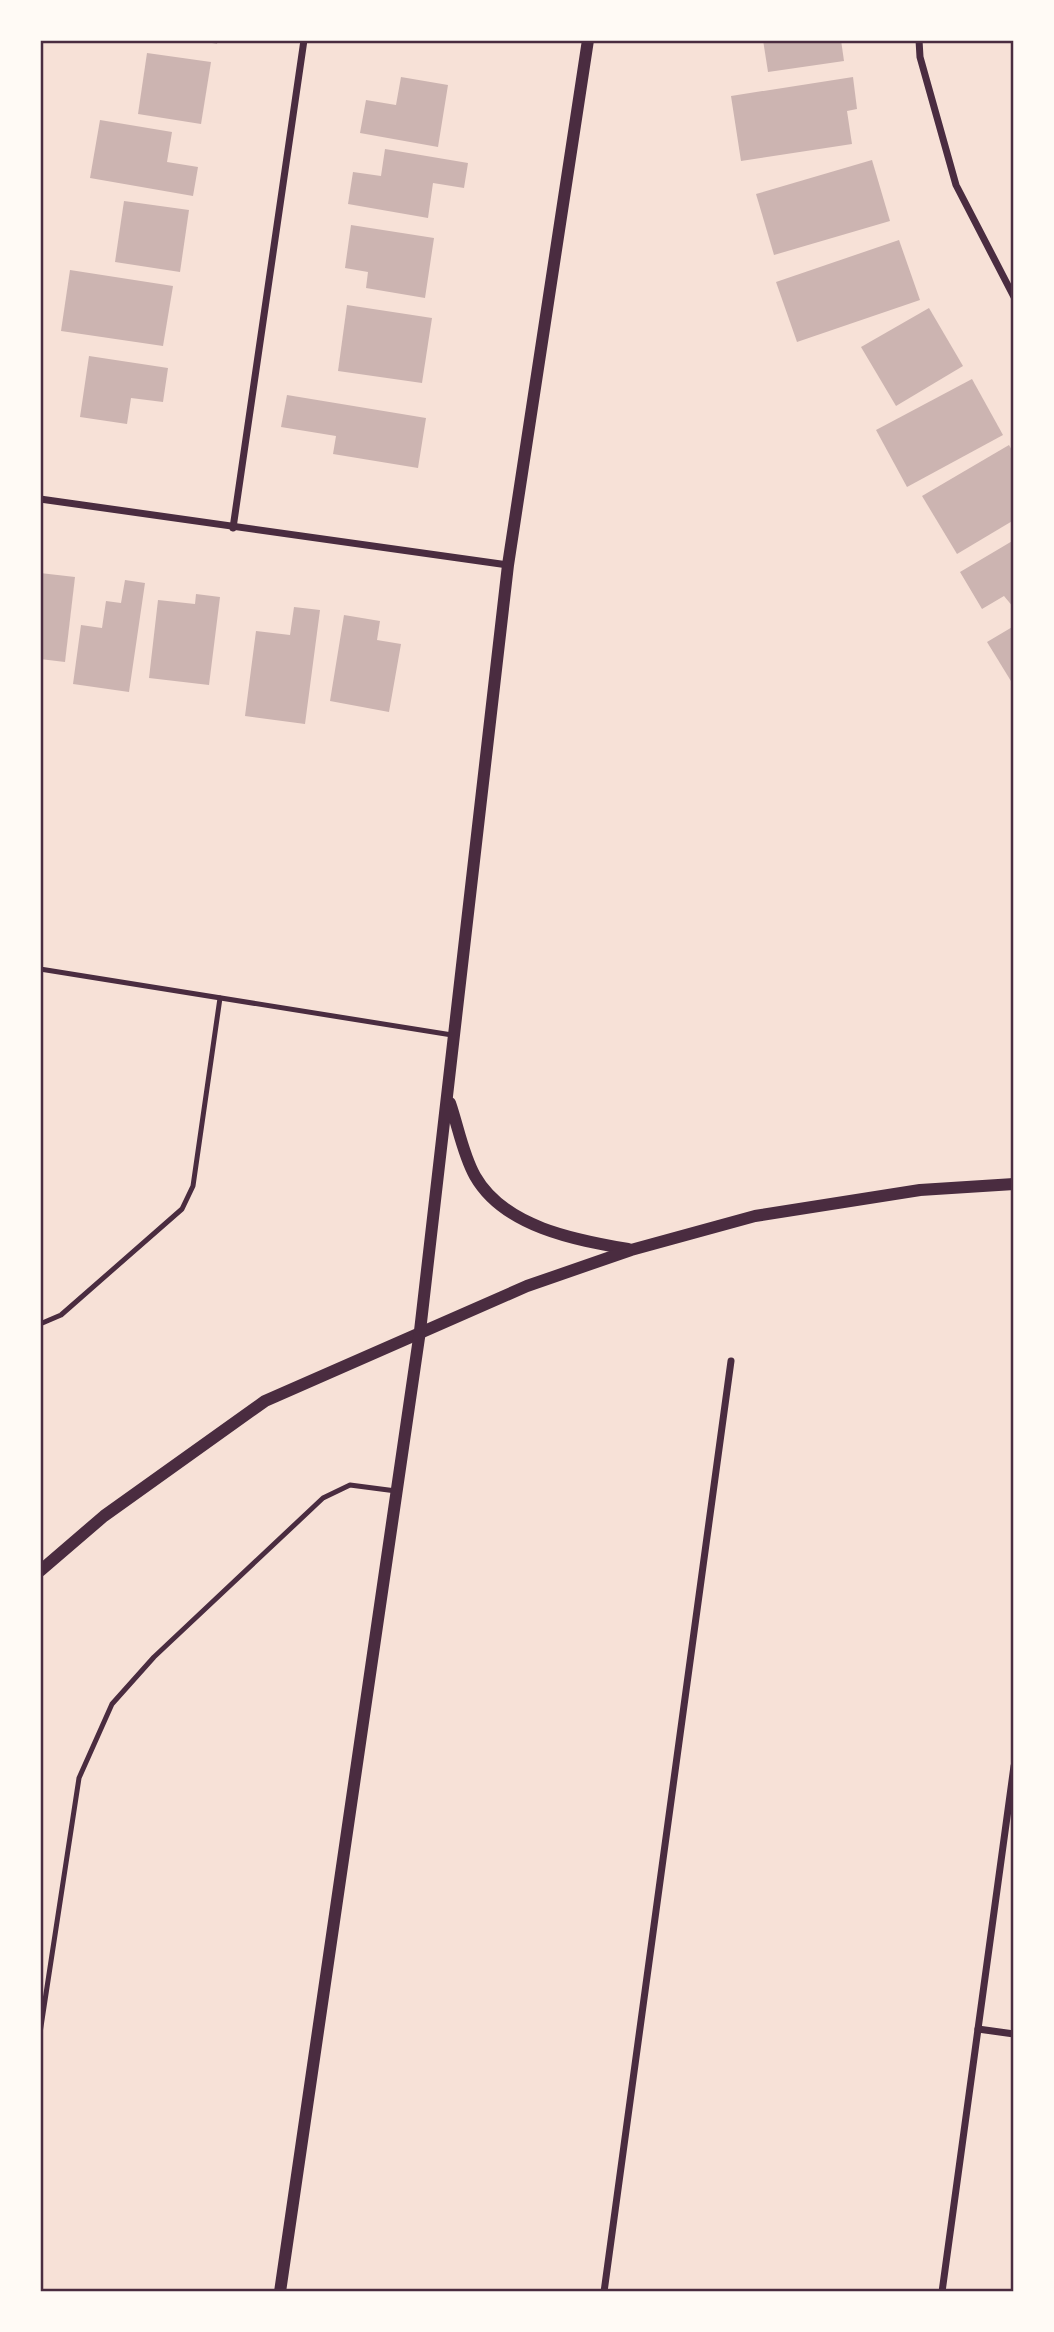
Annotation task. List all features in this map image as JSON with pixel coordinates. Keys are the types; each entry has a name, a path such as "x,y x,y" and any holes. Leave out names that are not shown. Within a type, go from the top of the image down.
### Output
{"street":[{"path":"233,528 304,40"},
{"path":"280,2292 420,1331 449,1098 508,565 588,40"},
{"path":"919,40 920,57 956,185 1014,297"},
{"path":"40,499 508,565"},
{"path":"449,1098 474,1175 492,1198 515,1214 575,1240 631,1250"},
{"path":"40,1572 104,1516 265,1401 527,1286 631,1250 755,1216 920,1190 1014,1184"},
{"path":"604,2292 731,1362"},
{"path":"942,2292 1014,1766"},
{"path":"978,2029 1014,2034"}],"lane":[{"path":"40,969 456,1036"},
{"path":"40,1324 61,1315 182,1209 193,1186 220,998"},
{"path":"40,2033 79,1778 112,1704 154,1657 323,1498 350,1485 396,1491"}],"building":[{"path":"197,40 218,40 217,44"},
{"path":"763,40 841,40 844,61 768,72"},
{"path":"147,53 211,62 201,124 138,114"},
{"path":"401,77 448,85 438,147 360,133 366,100 396,105"},
{"path":"853,77 857,109 847,111 852,144 741,161 731,96"},
{"path":"100,120 172,132 167,162 198,167 193,196 90,178"},
{"path":"385,149 468,163 464,188 433,183 428,218 348,204 353,172 381,176"},
{"path":"872,160 890,221 774,255 756,194"},
{"path":"124,201 189,210 180,272 115,262"},
{"path":"351,225 434,238 425,298 366,288 368,272 345,268"},
{"path":"899,240 920,300 797,342 776,282"},
{"path":"70,270 173,286 163,346 61,331"},
{"path":"347,305 432,318 422,383 338,371"},
{"path":"929,308 963,366 896,406 861,347"},
{"path":"89,356 168,368 163,402 131,398 127,424 80,417"},
{"path":"972,379 1003,435 907,487 876,430"},
{"path":"287,395 426,418 418,468 333,454 336,436 281,427"},
{"path":"1009,445 1014,454 1014,520 957,554 922,496"},
{"path":"1014,540 1014,608 1004,596 982,609 960,572"},
{"path":"40,573 75,577 65,662 40,659"},
{"path":"125,580 145,583 129,692 73,684 81,625 102,628 106,601 121,603"},
{"path":"196,594 220,597 209,685 149,678 158,600 195,604"},
{"path":"294,607 320,610 305,724 245,716 256,631 290,635"},
{"path":"344,615 380,621 377,640 401,644 389,712 330,701"},
{"path":"1014,626 1014,686 987,642"}]}
